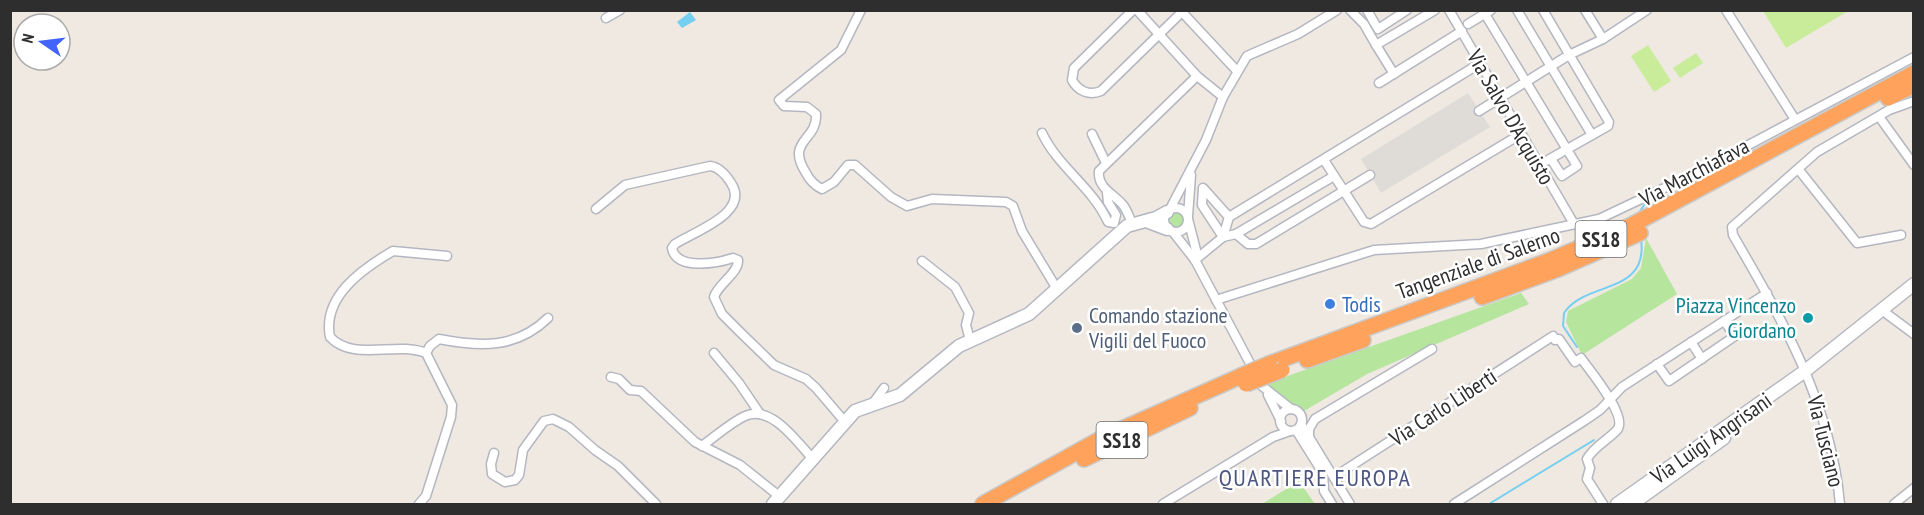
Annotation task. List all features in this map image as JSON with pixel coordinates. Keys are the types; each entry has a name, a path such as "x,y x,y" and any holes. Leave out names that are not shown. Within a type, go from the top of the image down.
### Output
{"highway":[{"name":"Tangenziale di Salerno","path":"983,504 1104,437 1630,226 1914,73"},
{"name":"Tangenziale di Salerno","path":"1275,367 1516,285 1626,239 1914,85"},
{"name":"Tangenziale di Salerno","path":"1003,504 1144,429 1243,380"}],"street":[{"path":"606,18 620,10"},
{"path":"861,10 841,50 779,100 784,106 807,107 816,114 816,121 798,151 800,163 811,181 822,189 834,182 848,165 855,165 891,197 907,206 932,199 1006,202 1013,206 1022,231 1057,289"},
{"path":"1223,97 1197,76 1159,35 1135,10 1074,68 1072,80 1077,87 1089,93 1101,91 1159,35 1183,11 1237,71"},
{"path":"1281,422 1195,260 1163,222 1192,169 1223,97 1246,56 1298,34 1337,10"},
{"path":"1350,10 1364,24 1394,74"},
{"path":"1367,10 1378,29 1407,10"},
{"path":"1376,45 1435,10"},
{"name":"Via Salvo D'Acquisto","path":"1449,10 1465,28 1479,64 1574,224"},
{"path":"1517,10 1592,135"},
{"path":"1539,165 1608,126 1609,122 1543,10"},
{"path":"1586,10 1603,39"},
{"path":"1479,111 1569,55 1603,39 1647,10"},
{"path":"1726,10 1794,118"},
{"path":"1378,83 1488,12 1524,82 1577,166 1562,176 1551,159"},
{"name":"Via Marchiafava","path":"1216,300 1374,250 1481,244 1613,214 1694,174 1794,118 1914,57"},
{"path":"1195,260 1220,239 1229,217 1479,64"},
{"path":"1042,133 1052,150 1101,206 1108,222 1114,223 1116,215 1108,202 1107,193 1098,176 1099,171 1197,76"},
{"path":"1901,236 1857,243 1799,170 1808,159 1836,139 1880,118 1889,110 1914,100"},
{"path":"1880,118 1914,165"},
{"path":"1324,160 1364,222 1371,224 1521,134"},
{"path":"1092,135 1106,163"},
{"path":"596,209 619,188 639,181 710,166 720,170 733,185 735,201 731,209 720,219 675,244 672,248 673,254 678,259 694,263 733,258 738,260 737,268 717,290 714,297 722,314 774,364 806,380 816,388 845,422"},
{"path":"1144,221 1170,230 1183,230 1188,218 1192,169"},
{"name":"Via Tusciano","path":"1799,170 1739,220 1732,227 1732,232 1787,328 1807,374 1829,436 1837,469 1840,504"},
{"path":"1236,234 1248,244 1256,244 1370,175"},
{"path":"1194,242 1204,245 1236,234 1335,176"},
{"path":"1220,239 1202,205 1203,188 1229,217"},
{"path":"1107,193 1117,198 1132,223"},
{"path":"611,377 619,379 630,390 641,391 702,446 740,465 776,500 859,409 900,395 950,353 970,340 1019,320 1132,223 1179,208 1188,218 1194,242 1195,260"},
{"path":"426,353 401,349 344,348 330,337 328,317 331,307 346,286 393,252 447,256"},
{"path":"922,261 959,292 969,313 966,325 970,340"},
{"name":"Via Luigi Angrisani","path":"1617,504 1807,374 1914,284"},
{"path":"1454,504 1584,421 1611,400 1622,387 1767,293"},
{"name":"Via Luigi Angrisani","path":"1632,504 1914,294"},
{"path":"1887,314 1914,334"},
{"path":"426,353 430,346 440,339 479,346 497,344 535,331 548,318"},
{"path":"1657,364 1669,381 1735,336 1724,321"},
{"name":"Via Carlo Liberti","path":"1334,477 1553,336 1555,340 1559,339 1575,362 1581,358 1611,400"},
{"path":"1691,342 1702,358"},
{"path":"1164,504 1273,438 1297,425 1315,419 1432,349"},
{"path":"419,504 426,496 451,417 452,405 426,353"},
{"path":"714,353 744,389 760,414 787,430 812,458"},
{"path":"873,403 884,388"},
{"path":"1267,392 1299,412 1297,425 1319,464 1325,482 1324,491 1332,504"},
{"path":"1604,504 1587,479 1588,464 1589,455 1621,425 1611,400"},
{"path":"1273,438 1283,413 1291,409"},
{"path":"702,446 746,415 760,414"},
{"path":"494,453 491,464 492,474 505,482 515,480 528,442 544,421 553,419 569,427 595,450 618,466 656,504"},
{"path":"1309,436 1309,429 1315,419"},
{"path":"1281,422 1297,425 1309,436 1350,504"},
{"path":"1893,504 1914,488"}],"green space":[{"path":"1763,11 1848,11 1786,48"},
{"path":"1648,45 1671,81 1654,92 1631,56"},
{"path":"1696,53 1703,63 1680,78 1673,68"},
{"path":"1175,212 1183,220 1175,228 1167,220"},
{"path":"1646,238 1677,294 1582,355 1566,322 1568,311 1632,279 1641,268"},
{"path":"1521,293 1529,304 1367,374 1304,411 1283,401 1268,383"},
{"path":"1299,481 1315,504 1262,504"}],"shaded area":[{"path":"1468,93 1490,127 1381,193 1361,159"}],"water":[{"path":"690,12 696,20 682,28 677,22"}],"waterway":[{"path":"1639,213 1646,202"},
{"path":"1577,347 1563,326 1564,313 1586,296 1626,279 1635,270 1641,257 1641,239"},
{"path":"1489,504 1594,440"}],"place":[{"name":"Todis","path":"1330,304"},
{"name":"Piazza Vincenzo Giordano","path":"1808,318"},
{"name":"Comando stazione Vigili del Fuoco","path":"1077,328"}],"district":[{"name":"QUARTIERE EUROPA","path":"1315,477"}]}
